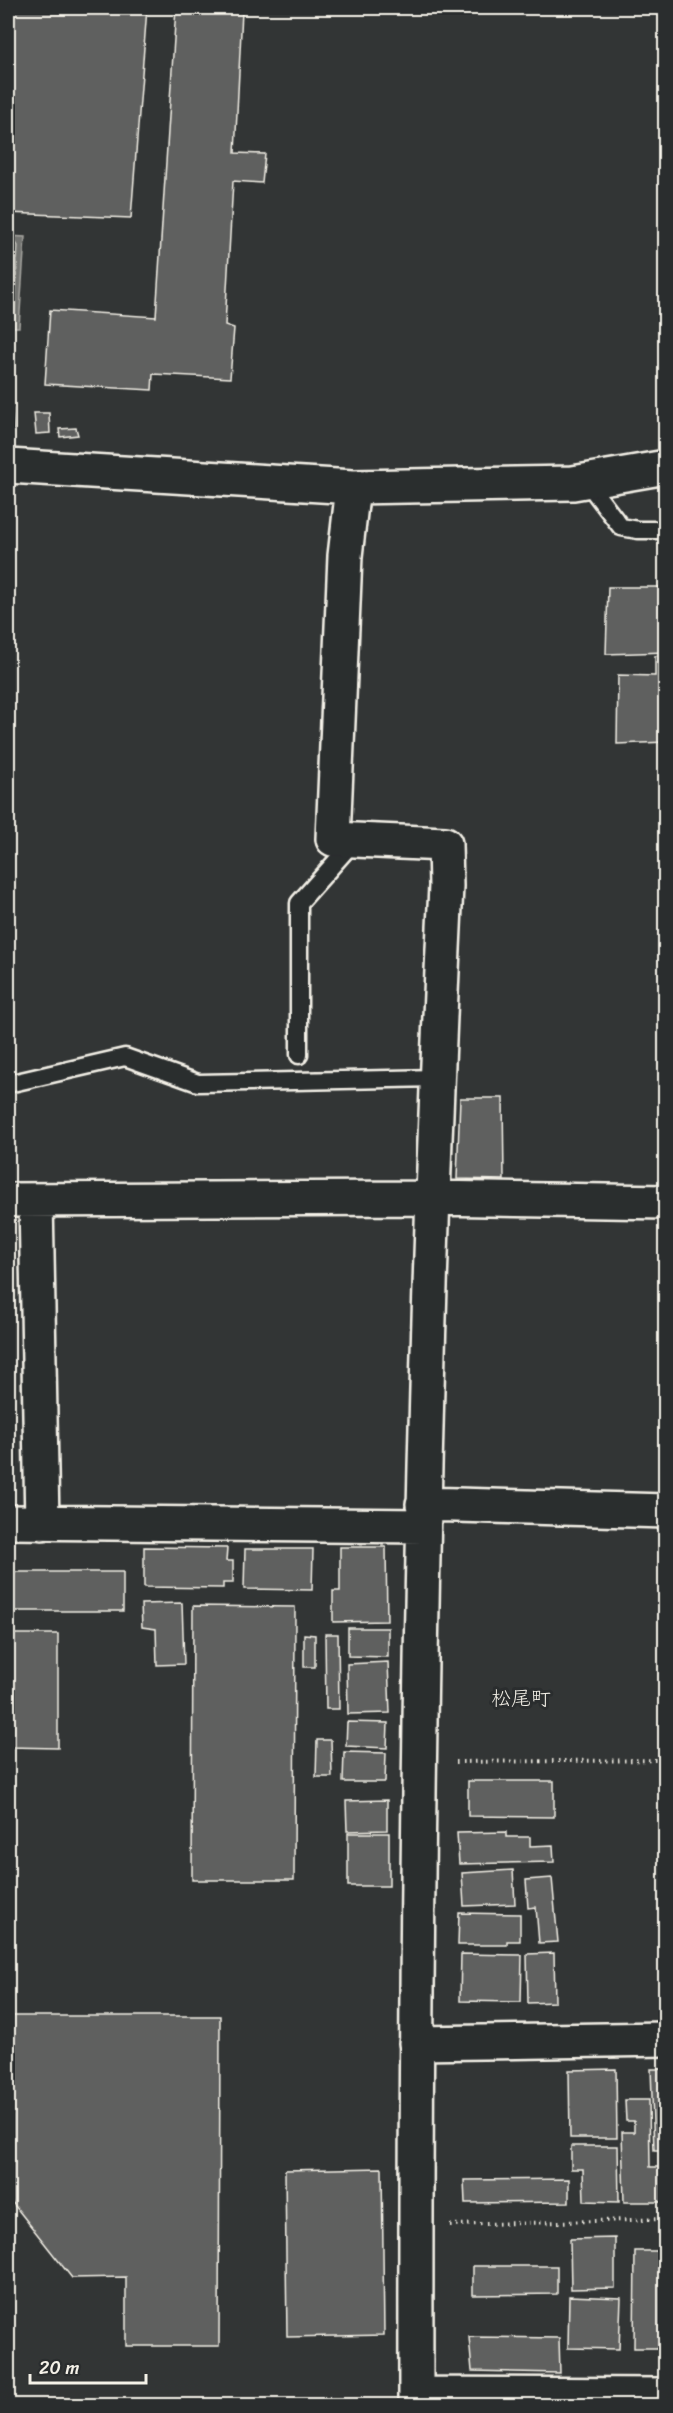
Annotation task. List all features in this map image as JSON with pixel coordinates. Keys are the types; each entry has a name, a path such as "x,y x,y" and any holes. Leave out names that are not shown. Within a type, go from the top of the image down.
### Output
{"street":[{"path":"8,466 353,487 573,483 666,467"},
{"path":"353,487 345,556 333,838 445,844 446,886 432,1198 423,1515 416,2043 416,2400 666,2395"},
{"path":"42,1523 22,1200 432,1198 666,1202"},
{"path":"8,1522 666,1511"},
{"path":"416,2043 666,2039"}],"lane":[{"path":"586,481 621,527 638,530 666,530"},
{"path":"299,1055 299,903 356,839"},
{"path":"8,1084 125,1057 198,1083 437,1078"}],"path":[{"path":"419,1762 666,1760"},
{"path":"416,2226 666,2219"}],"water":[{"path":"8,236 25,237 19,327 8,327"}],"building":[{"path":"8,8 147,8 131,218 8,213"},
{"path":"176,8 253,8 253,10 242,11 235,153 265,154 262,183 233,181 225,325 234,328 230,378 153,374 152,390 45,384 50,310 156,317"},
{"path":"12,409 13,430 8,431 8,410"},
{"path":"34,413 49,413 50,433 36,434"},
{"path":"76,428 78,435 60,437 59,429"},
{"path":"608,587 666,587 666,652 606,654"},
{"path":"666,654 666,742 617,744 618,675 655,676 655,656"},
{"path":"460,1098 503,1098 504,1180 457,1179"},
{"path":"144,1547 227,1548 226,1561 233,1561 233,1583 223,1583 223,1588 144,1587"},
{"path":"340,1547 386,1547 387,1621 333,1622 333,1591 340,1591"},
{"path":"245,1549 313,1549 312,1590 244,1589"},
{"path":"8,1572 123,1572 123,1611 8,1611"},
{"path":"182,1603 184,1664 157,1665 156,1629 142,1627 141,1604"},
{"path":"193,1606 295,1607 294,1880 192,1880"},
{"path":"348,1628 388,1628 388,1657 348,1656"},
{"path":"8,1634 58,1634 58,1748 8,1747"},
{"path":"304,1634 315,1635 315,1667 304,1667"},
{"path":"325,1634 338,1634 339,1709 326,1709"},
{"path":"388,1662 390,1713 348,1714 347,1664"},
{"path":"347,1722 388,1723 387,1748 346,1746"},
{"path":"317,1740 331,1740 332,1777 316,1777"},
{"path":"344,1752 386,1753 385,1782 343,1782"},
{"path":"468,1781 554,1781 554,1817 468,1816"},
{"path":"387,1800 387,1830 347,1831 346,1801"},
{"path":"506,1832 506,1837 530,1837 530,1846 553,1845 554,1862 459,1864 457,1833"},
{"path":"348,1833 389,1833 389,1886 348,1886"},
{"path":"513,1870 515,1904 464,1906 462,1873"},
{"path":"552,1878 558,1942 539,1943 536,1907 528,1908 526,1880"},
{"path":"459,1913 520,1914 520,1941 507,1941 507,1945 458,1945"},
{"path":"554,1953 555,2002 528,2003 527,1954"},
{"path":"461,1954 522,1955 521,2002 460,2001"},
{"path":"12,2016 220,2016 219,2346 126,2346 126,2277 72,2278 11,2201"},
{"path":"616,2069 617,2138 570,2138 569,2070"},
{"path":"651,2069 666,2069 666,2150 654,2150"},
{"path":"625,2100 649,2100 650,2167 666,2167 666,2202 624,2202 622,2132 634,2132 634,2121 626,2121"},
{"path":"571,2146 618,2146 619,2202 584,2201 583,2169 571,2169"},
{"path":"382,2168 384,2335 287,2337 285,2170"},
{"path":"569,2179 569,2202 465,2203 464,2180"},
{"path":"615,2238 615,2288 571,2289 570,2239"},
{"path":"635,2251 666,2251 666,2361 663,2361 663,2348 634,2348"},
{"path":"473,2266 557,2266 557,2294 473,2295"},
{"path":"569,2296 621,2298 619,2349 568,2348"},
{"path":"469,2337 559,2338 560,2373 472,2371"}],"district":[{"name":"松尾町","path":"521,1698"}]}
